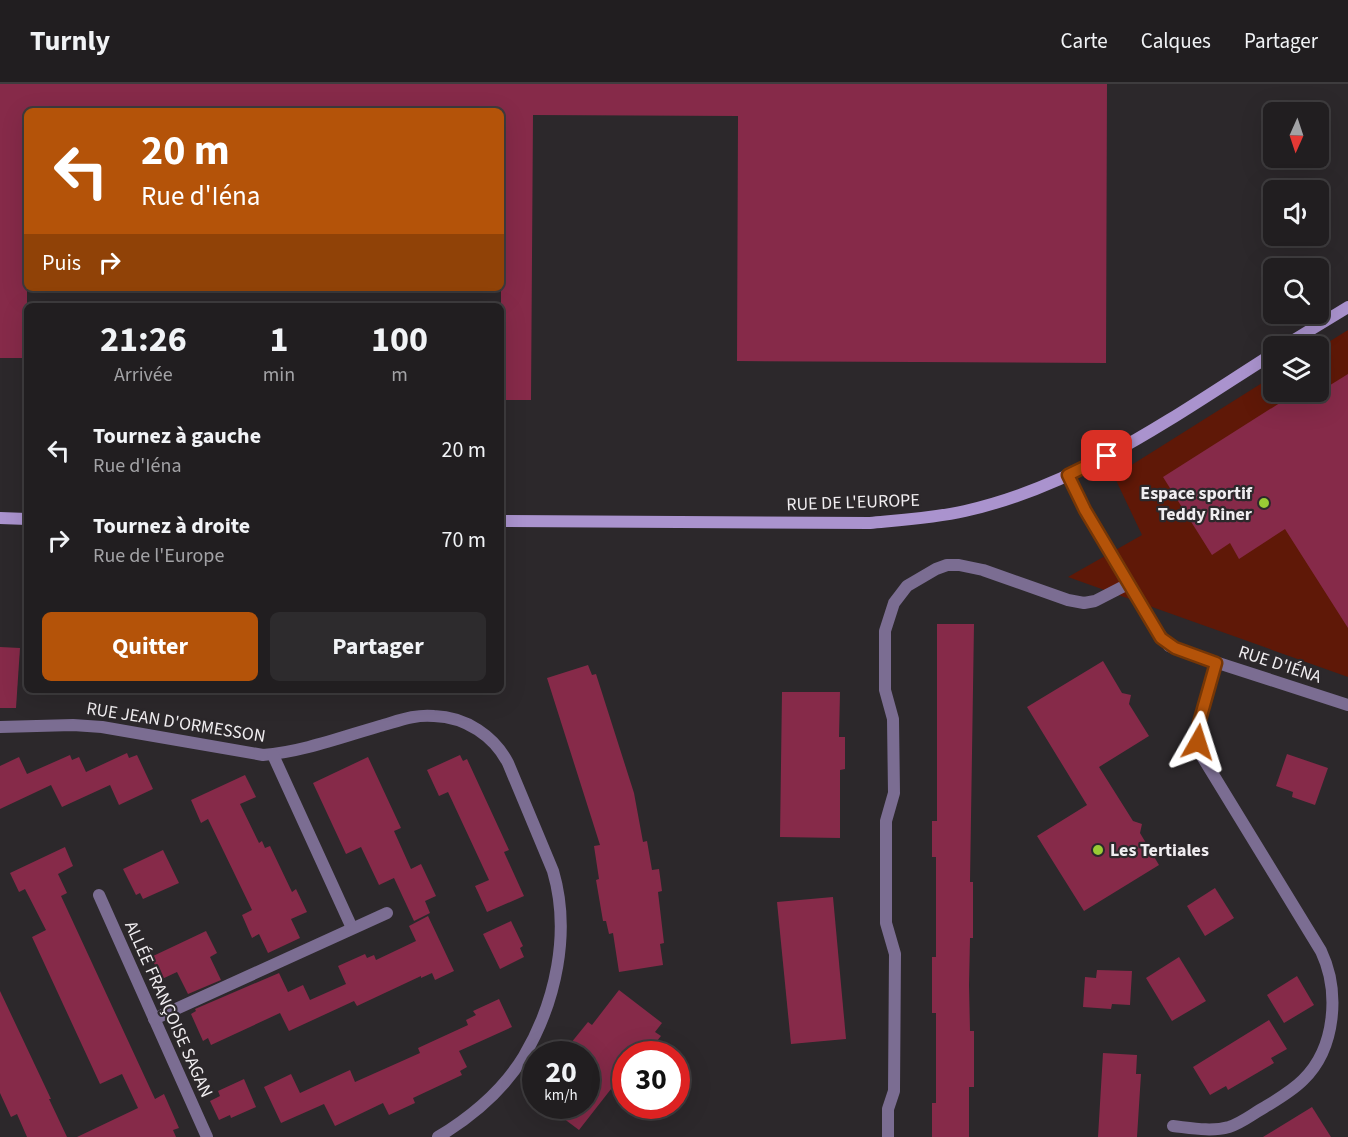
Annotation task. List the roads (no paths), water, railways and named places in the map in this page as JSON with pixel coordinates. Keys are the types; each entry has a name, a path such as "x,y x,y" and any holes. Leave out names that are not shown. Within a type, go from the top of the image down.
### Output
{"street":[{"path":"1300,336 1348,307"},
{"name":"RUE DE L'EUROPE","path":"504,521 889,522 965,511 1037,488 1125,447 1263,360"},
{"name":"RUE D'IÉNA","path":"1068,475 1081,503 1128,584 1165,642 1181,651 1348,705"},
{"path":"0,518 24,519"},
{"path":"888,1137 888,1109 894,1090 895,954 886,923 886,821 894,793 893,718 885,690 885,631 894,603 907,586 947,565 983,570 1068,600 1088,603 1128,584"},
{"path":"1173,1126 1227,1128 1292,1090 1313,1070 1320,1059 1331,1021 1330,984 1326,962 1321,951 1200,753 1199,723 1216,663"},
{"name":"RUE JEAN D'ORMESSON","path":"0,727 73,725 102,727 255,754 273,754 286,753 412,717 435,716 449,718 479,730 492,739 501,750 536,826 553,871 559,898 559,951 551,992 532,1040 513,1071 491,1097 463,1121 438,1137"},
{"path":"273,754 352,928"},
{"name":"ALLÉE FRANÇOISE SAGAN","path":"99,895 207,1137"},
{"path":"154,1019 387,913"}],"place":[{"name":"Espace sportif Teddy Riner","path":"1264,503"},
{"name":"Les Tertiales","path":"1098,850"}]}
